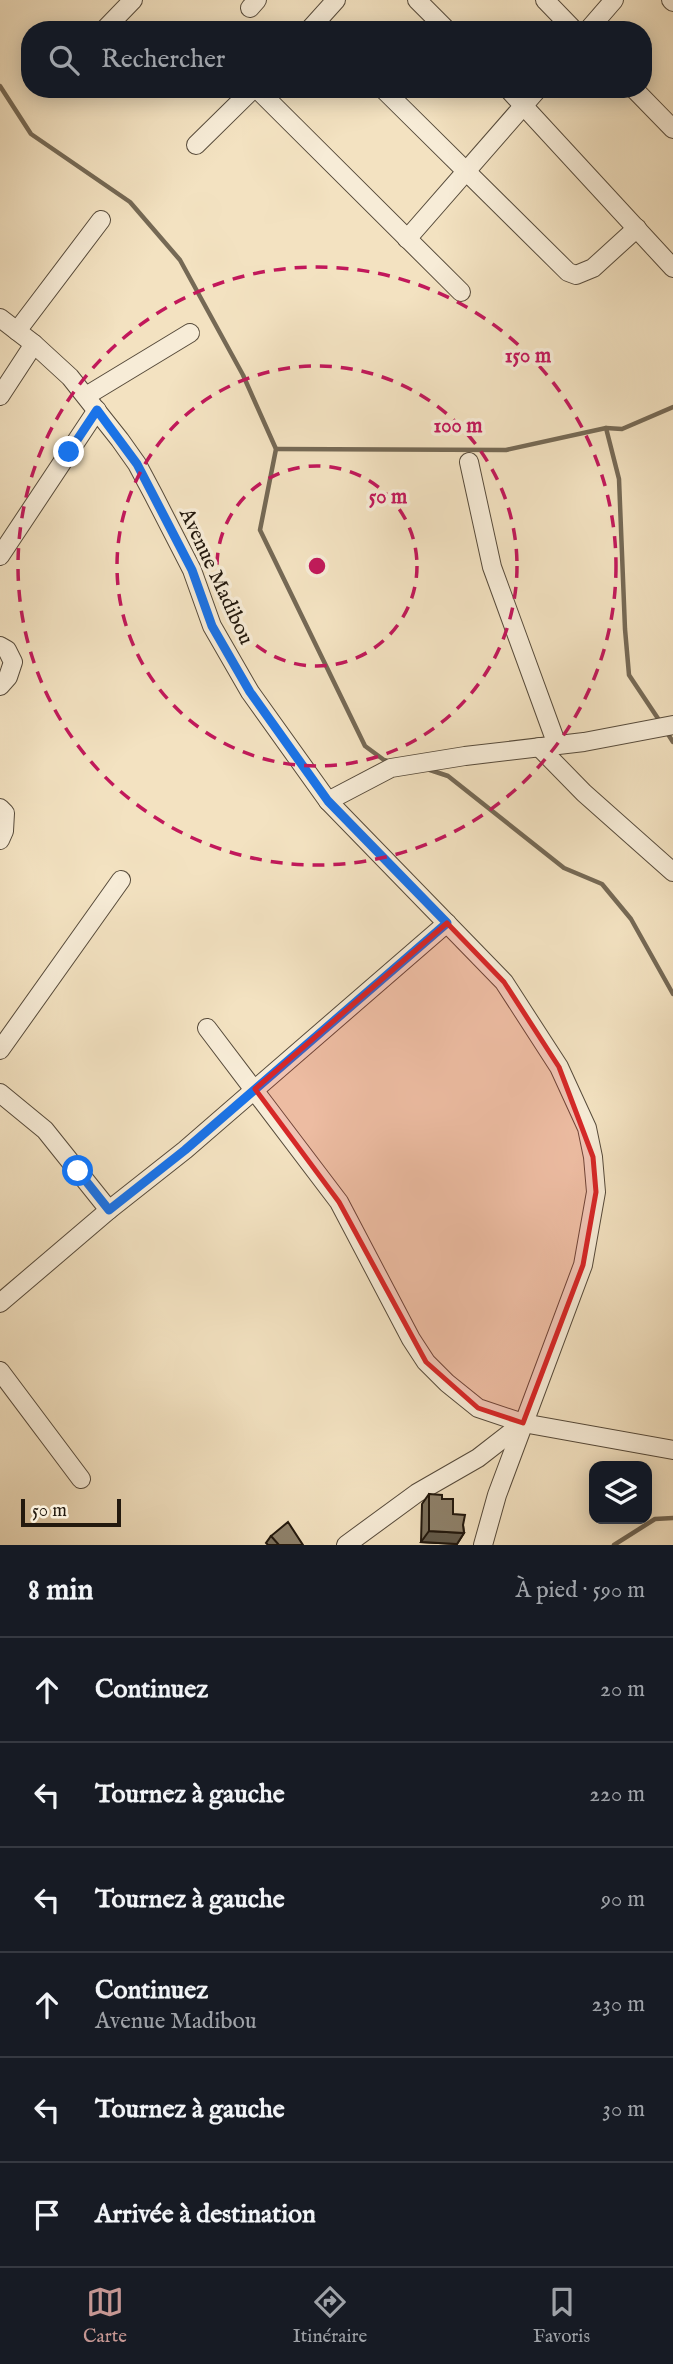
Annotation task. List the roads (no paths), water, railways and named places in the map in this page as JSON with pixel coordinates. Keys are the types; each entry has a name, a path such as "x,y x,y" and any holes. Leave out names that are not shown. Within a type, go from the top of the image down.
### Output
{"street":[{"path":"112,21 132,0"},
{"path":"321,21 336,0"},
{"path":"417,0 438,21"},
{"path":"545,0 566,21"},
{"path":"596,21 614,0"},
{"path":"196,145 246,98"},
{"path":"264,98 461,292"},
{"path":"392,98 568,272 576,275 593,268 637,228"},
{"path":"517,98 673,268"},
{"path":"407,239 530,98"},
{"path":"643,98 673,129"},
{"path":"17,331 102,220"},
{"name":"Avenue Madibou","path":"0,318 70,377 92,403 142,474 192,570 212,626 250,692 328,801 504,982 553,1057 587,1128 596,1192 583,1265 497,1494 483,1545"},
{"path":"0,556 92,403 190,334"},
{"path":"0,396 34,344"},
{"path":"468,462 492,567 548,746 584,793 673,872"},
{"path":"0,646 8,650 13,662 8,677 0,686"},
{"path":"328,801 391,768 584,742 673,725"},
{"path":"0,807 5,813 4,831 0,840"},
{"path":"0,1050 121,880"},
{"path":"0,1303 109,1210 185,1150 447,923"},
{"path":"207,1028 339,1202 411,1339 426,1362 478,1408 523,1423 673,1450"},
{"path":"0,1093 45,1130 109,1210"},
{"path":"0,1371 81,1479"},
{"path":"346,1545 417,1493 478,1458 523,1423"}],"waterway":[{"path":"0,86 31,134 130,202 180,260 243,375 276,449 260,530 365,746 391,762"},
{"path":"606,428 622,429 673,407"},
{"path":"276,449 506,450 606,428 619,479 629,675 661,723"},
{"path":"666,731 673,742"},
{"path":"427,769 448,776 564,868 602,884 631,919 673,994"},
{"path":"614,1545 655,1519 673,1518"}]}
